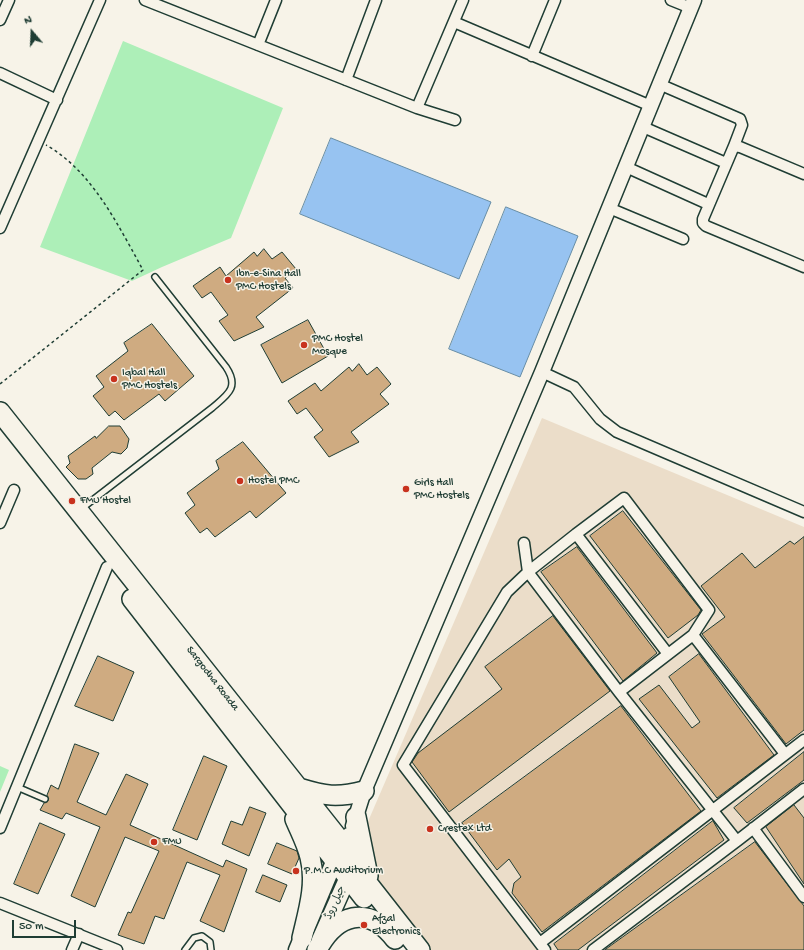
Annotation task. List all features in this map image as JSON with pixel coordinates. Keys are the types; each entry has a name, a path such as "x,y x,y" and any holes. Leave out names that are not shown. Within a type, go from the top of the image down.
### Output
{"highway":[{"name":"Sargodha Roada","path":"0,412 78,511 293,794"},
{"name":"Sargodha Roada","path":"0,431 107,567 293,794 344,848 369,885 420,950"},
{"path":"300,944 311,898 312,881 310,858 293,794 346,796 364,791"},
{"path":"356,818 369,885"},
{"name":"Sargodha Roada","path":"344,848 348,877 400,944"},
{"path":"317,950 324,936 336,925 350,917 360,917 374,920 386,927 400,944"}],"main road":[{"name":"جیل روڈ","path":"300,944 344,848"},
{"name":"جیل روڈ","path":"317,950 348,877"}],"street":[{"path":"0,20 9,0"},
{"path":"0,228 100,0"},
{"path":"145,0 417,108 455,120"},
{"path":"258,45 276,0"},
{"path":"346,80 376,0"},
{"path":"417,108 463,0"},
{"path":"532,56 555,0"},
{"path":"344,848 356,818 364,791 542,372 692,4 671,0"},
{"path":"454,22 651,106"},
{"path":"0,73 57,100"},
{"path":"659,84 740,120 742,125 708,204 703,223 706,226 804,266"},
{"path":"643,127 726,163"},
{"path":"734,146 740,147 804,174"},
{"path":"626,167 708,204"},
{"path":"609,208 683,239"},
{"path":"542,372 574,386 600,419 617,432 646,446 804,512"},
{"path":"0,522 14,490"},
{"path":"619,692 693,635 709,610 624,498 528,572 507,592 403,765 543,947 713,810 804,740"},
{"path":"576,534 668,654"},
{"path":"524,543 528,572 619,692 737,841"},
{"path":"0,828 4,806 17,787 107,567"},
{"path":"693,635 786,754"},
{"path":"593,950 804,789"},
{"path":"753,828 803,894"},
{"path":"0,903 117,950"},
{"path":"72,950 79,934"}],"lane":[{"path":"78,511 230,393 232,385 231,375 226,367 155,278"},
{"path":"17,787 45,799"},
{"path":"185,950 194,938 202,936 210,942 211,950"}],"path":[{"path":"0,384 143,270 115,221 85,178 62,154 39,141"}],"shaded area":[{"path":"542,418 804,527 804,950 428,950 354,854"}],"green space":[{"path":"123,41 283,108 231,238 132,281 40,247"},
{"path":"0,766 9,770 0,792"}],"water":[{"path":"331,138 491,202 459,279 300,214"},
{"path":"506,207 578,236 520,377 449,349"}],"building":[{"path":"264,249 272,259 282,252 296,269 285,278 293,288 256,317 264,327 234,341 219,321 228,315 211,292 202,298 193,286 220,267 226,276 254,252 257,256"},
{"path":"308,320 328,356 282,383 261,345"},
{"path":"152,324 194,376 165,401 159,394 124,420 115,411 109,416 93,396 104,387 96,376 128,351 124,343"},
{"path":"359,364 367,375 377,367 391,384 380,394 389,404 351,432 359,442 329,457 314,437 323,430 306,408 297,414 288,401 315,383 321,391 349,367 352,371"},
{"path":"109,426 120,426 129,439 127,448 121,454 112,452 92,468 93,474 86,479 78,479 66,467 70,463 68,456 95,436 96,438"},
{"name":"Hostel PMC","path":"243,442 286,493 256,518 250,511 215,537 207,528 200,533 185,513 195,505 187,493 219,469 216,461"},
{"path":"623,511 701,610 698,615 668,638 590,536"},
{"path":"804,537 804,730 786,744 702,634 725,617 701,586 742,553 755,568 790,541 794,544"},
{"path":"577,547 657,653 623,681 541,572"},
{"path":"553,616 610,691 449,812 412,762 418,753 502,689 485,667"},
{"path":"699,654 774,755 717,798 639,699 659,685 692,728 700,722 669,677"},
{"path":"98,656 134,672 113,721 75,706"},
{"path":"621,706 701,811 542,932 512,893 514,883 521,877 509,859 497,870 462,823"},
{"path":"75,744 99,753 77,802 106,815 126,774 148,784 130,825 223,867 226,860 247,869 224,932 200,921 220,875 187,862 164,919 155,916 144,944 118,935 128,912 131,913 159,851 125,837 95,907 71,896 100,827 66,813 62,819 40,810 44,803 48,801 47,795 51,785 58,789"},
{"path":"804,752 804,780 747,823 734,808"},
{"name":"FMU","path":"204,756 227,766 197,840 173,830"},
{"path":"794,805 804,818 804,884 766,827"},
{"path":"250,807 266,813 249,856 222,844 231,821 242,825"},
{"path":"713,821 724,840 578,950 558,950 554,944"},
{"path":"40,823 65,834 38,894 14,884"},
{"path":"755,842 804,906 804,950 605,950"},
{"path":"277,843 297,851 299,858 292,874 268,864"},
{"path":"263,875 287,885 280,902 256,892"}],"place":[{"name":"Ibn-e-Sina Hall PMC Hostels","path":"228,280"},
{"name":"PMC Hostel Mosque","path":"304,345"},
{"name":"Iqbal Hall PMC Hostels","path":"114,379"},
{"name":"Hostel PMC","path":"240,481"},
{"name":"Girls Hall PMC Hostels","path":"406,489"},
{"name":"FMU Hostel","path":"72,501"},
{"name":"Crestex Ltd","path":"430,829"},
{"name":"FMU","path":"154,842"},
{"name":"P.M.C Auditorium","path":"296,871"},
{"name":"Afzal Electronics","path":"364,925"}]}
